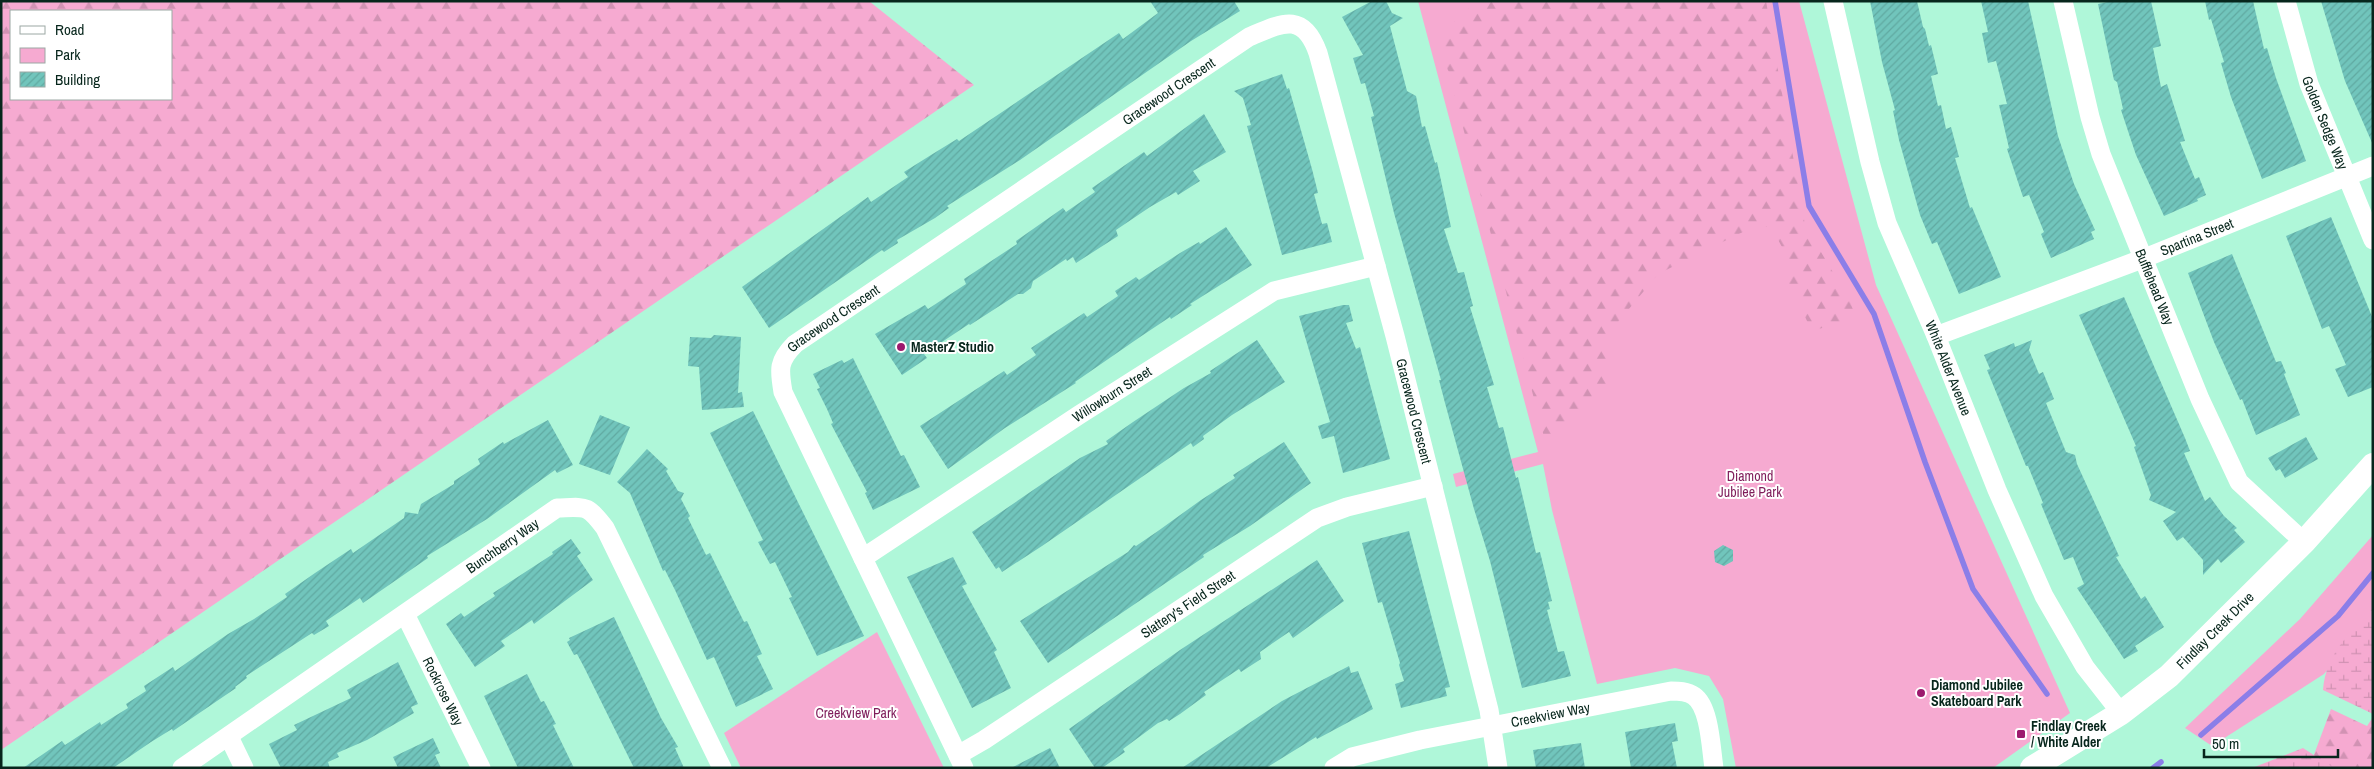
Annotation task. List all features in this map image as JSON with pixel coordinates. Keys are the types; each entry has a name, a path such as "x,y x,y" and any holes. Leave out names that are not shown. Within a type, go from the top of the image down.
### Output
{"street":[{"name":"White Alder Avenue","path":"1833,1 1878,195 1887,223 1936,336 1997,490 2044,596 2085,667 2121,712"},
{"name":"Bufflehead Way","path":"2063,1 2090,117 2101,154 2200,399 2238,482 2304,542"},
{"name":"Golden Sedge Way","path":"2286,1 2309,84 2373,240"},
{"name":"Gracewood Crescent","path":"961,761 782,392 779,373 782,357 795,344 1249,37 1280,24 1295,23 1306,30 1313,40 1376,266 1492,726 1498,768"},
{"name":"Spartina Street","path":"1936,336 2142,259 2373,166"},
{"name":"Willowburn Street","path":"863,558 1078,415 1274,291 1376,266"},
{"name":"Findlay Creek Drive","path":"2032,768 2121,712 2169,676 2304,542 2373,465"},
{"name":"Slattery's Field Street","path":"961,761 984,740 1317,518 1347,507 1433,486"},
{"name":"Bunchberry Way","path":"182,768 557,508 584,507 594,514 605,528 722,768"},
{"name":"Rockrose Way","path":"405,614 481,768"},
{"name":"Creekview Way","path":"1334,768 1352,757 1492,726 1670,691 1685,692 1695,696 1702,707 1714,768"},
{"path":"229,737 244,768"}],"green space":[{"path":"1,1 869,1 974,85 1,750"},
{"name":"Diamond Jubilee Park","path":"1418,1 1799,1 1876,285 2070,713 1993,768 1736,768 1723,699 1709,676 1675,668 1597,684 1552,510 1543,464 1456,487 1453,474 1538,452"},
{"path":"1480,1 1766,1 1805,225 1850,301 1854,312 1848,322 1818,329 1808,323 1787,280 1787,256 1771,227 1755,226 1658,274 1609,333 1605,345 1609,393 1602,400 1585,410 1555,439 1544,437 1454,93 1453,81 1442,54 1441,45 1448,29 1461,15"},
{"path":"2373,535 2373,616 2324,674 2212,746 2185,728 2300,619"},
{"path":"2373,608 2373,714 2323,690 2329,665 2340,645"},
{"name":"Creekview Park","path":"877,632 944,768 741,768 724,733"},
{"path":"2331,709 2367,726 2373,717 2373,768 2309,768"},
{"path":"2303,748 2334,768 2252,768"}],"building":[{"path":"1150,1 1234,1 1240,11 1191,41 1020,160 947,206 949,208 935,218 897,240 898,243 884,252 882,250 769,328 742,287 868,197 871,202 908,177 904,172 957,139 959,141 1119,33 1123,39 1158,13"},
{"path":"1372,1 1386,1 1392,13 1403,18 1390,26 1407,91 1416,96 1422,127 1425,126 1435,163 1437,162 1451,227 1444,229 1458,273 1464,272 1473,306 1470,307 1494,385 1487,387 1499,428 1503,427 1516,478 1518,477 1536,553 1540,552 1552,601 1548,602 1550,609 1547,610 1558,652 1564,651 1571,676 1522,688 1490,561 1474,509 1439,380 1441,380 1394,213 1371,117 1374,116 1365,83 1361,84 1353,58 1363,55 1342,17"},
{"path":"1870,1 1917,1 1929,46 1931,45 1938,74 1931,76 1938,106 1941,105 1946,129 1951,127 1959,157 1955,158 1970,208 1972,207 2001,277 1959,294 1937,242 1932,244 1920,215 1899,140 1893,111 1895,110 1882,62"},
{"path":"1981,1 2028,1 2058,136 2074,184 2095,230 2091,232 2094,239 2051,258 2041,234 2044,232 2029,195 2023,197 2007,149 2009,148 1999,105 2007,104 1996,61 1988,63 1982,33 1988,32"},
{"path":"2112,1 2151,1 2161,46 2153,48 2161,87 2167,84 2185,141 2180,142 2195,179 2199,177 2206,195 2197,199 2198,201 2164,216 2136,155 2121,110 2123,109 2117,82 2114,80 2098,4"},
{"path":"2205,1 2253,1 2264,49 2267,48 2306,161 2262,179 2231,97 2221,63 2224,62 2211,19 2209,20"},
{"path":"2321,1 2373,1 2373,145 2345,81"},
{"path":"1282,74 1287,89 1289,88 1312,169 1318,193 1314,194 1322,224 1327,223 1332,242 1282,255 1247,126 1251,125 1243,98 1234,91"},
{"path":"1204,114 1226,152 1193,171 1200,181 1178,195 1176,192 1150,207 1116,230 1118,236 1076,263 1073,257 1067,261 1066,259 1033,281 1031,288 1023,294 1018,294 924,354 927,358 902,375 875,334 925,305 928,309 966,284 964,279 1017,244 1016,241 1063,208 1066,212 1095,192 1092,188 1144,152 1147,156"},
{"path":"2331,217 2373,319 2373,387 2348,397 2335,369 2346,365 2329,326 2322,329 2286,236"},
{"path":"1226,227 1252,265 1190,304 1192,305 1171,319 1170,317 1140,337 1076,383 1005,428 948,469 920,426 1004,371 1007,375 1036,355 1031,348 1084,313 1087,317 1118,296 1115,291 1136,277 1139,280 1180,253 1199,242 1200,244"},
{"path":"2232,254 2276,362 2281,361 2300,415 2256,435 2242,399 2240,400 2214,342 2188,273"},
{"path":"2124,297 2185,438 2190,451 2184,453 2205,501 2210,497 2224,516 2237,528 2234,530 2245,542 2221,563 2218,559 2203,575 2203,560 2183,537 2177,541 2163,521 2176,512 2149,500 2151,495 2134,447 2136,446 2079,315"},
{"path":"1349,305 1353,321 1346,323 1356,349 1360,347 1390,459 1343,473 1334,436 1322,439 1318,426 1330,422 1299,316"},
{"path":"714,335 741,337 738,393 742,392 744,407 702,410 699,367 688,366 690,337 711,338"},
{"path":"1257,340 1285,382 1232,415 1203,436 1204,439 1193,447 1191,443 1002,572 999,567 996,569 972,532 1080,458 1108,444 1106,441 1133,422 1184,388 1211,373 1210,371"},
{"path":"2032,340 2029,350 2039,374 2043,372 2054,399 2046,403 2066,452 2075,455 2077,464 2119,556 2116,557 2141,599 2145,596 2164,627 2135,646 2138,651 2124,659 2077,588 2084,584 2073,557 2064,560 2041,504 2043,503 1987,370 1990,369 1984,355 2014,343 2015,347"},
{"path":"853,358 901,456 904,455 920,487 873,510 865,493 867,492 831,424 833,423 817,389 820,388 813,374 842,360 844,363"},
{"path":"753,411 864,636 817,656 789,598 792,597 775,562 770,564 758,542 763,540 710,433"},
{"path":"600,415 630,427 610,475 579,464"},
{"path":"548,420 573,465 557,473 555,470 487,519 427,556 428,558 363,603 360,598 326,621 329,626 314,635 312,633 246,676 247,678 236,688 173,731 172,729 113,768 23,768 62,741 65,745 100,722 101,725 128,708 126,704 146,691 144,686 173,667 175,671 228,634 254,619 287,597 285,594 351,549 353,553 404,518 405,512 418,514 421,504 454,484 454,481 480,464 478,459 503,442 504,444"},
{"path":"2306,437 2318,459 2285,478 2280,469 2276,471 2268,458"},
{"path":"1284,442 1311,483 1250,526 1203,555 1204,557 1048,663 1020,621 1128,552 1134,545 1136,546 1235,478 1233,475"},
{"path":"647,449 668,469 666,471 678,491 684,493 681,499 690,516 688,518 706,555 710,553 744,622 747,621 762,654 757,656 773,689 736,707 714,657 707,660 675,590 665,570 663,571 630,493 617,482"},
{"path":"1409,531 1450,687 1445,688 1447,696 1401,708 1395,684 1404,681 1400,663 1382,602 1378,603 1362,543"},
{"path":"571,539 581,553 577,556 593,580 534,624 532,620 501,641 505,646 475,667 446,624 461,613 464,617 495,596 493,593 553,554 552,552"},
{"path":"1723,545 1733,550 1733,561 1724,566 1715,562 1714,551"},
{"path":"953,557 967,584 962,586 997,650 994,652 1011,688 972,708 907,577"},
{"path":"1317,560 1344,601 1293,638 1289,632 1260,652 1261,659 1241,672 1239,669 1204,692 1206,695 1169,721 1167,719 1158,723 1123,749 1125,752 1102,768 1095,768 1069,729 1180,650"},
{"path":"614,617 661,718 678,747 675,748 684,768 634,768 584,667 577,654 574,655 567,642 570,640 569,638"},
{"path":"398,662 418,704 411,707 414,713 367,740 337,753 339,757 328,762 330,768 281,768 269,744 297,730 294,725 351,698 347,690"},
{"path":"1349,666 1351,673 1358,671 1373,709 1317,739 1316,737 1266,768 1182,768 1282,701"},
{"path":"527,674 541,702 544,701 556,724 553,725 574,768 518,768 484,696"},
{"path":"1675,723 1678,741 1672,742 1677,768 1631,768 1625,732"},
{"path":"433,738 440,753 435,755 441,768 398,768 393,757"},
{"path":"1581,743 1585,768 1536,768 1533,750"},
{"path":"1050,748 1060,768 1011,768"}],"waterway":[{"path":"1775,1 1809,206 1874,314 1925,462 1973,589 2047,694"},
{"path":"2201,735 2338,616 2373,573"},
{"path":"2153,768 2161,762"}],"place":[{"name":"MasterZ Studio","path":"901,347"},
{"name":"Diamond Jubilee Skateboard Park","path":"1921,693"},
{"name":"Findlay Creek / White Alder","path":"2021,734"}]}
